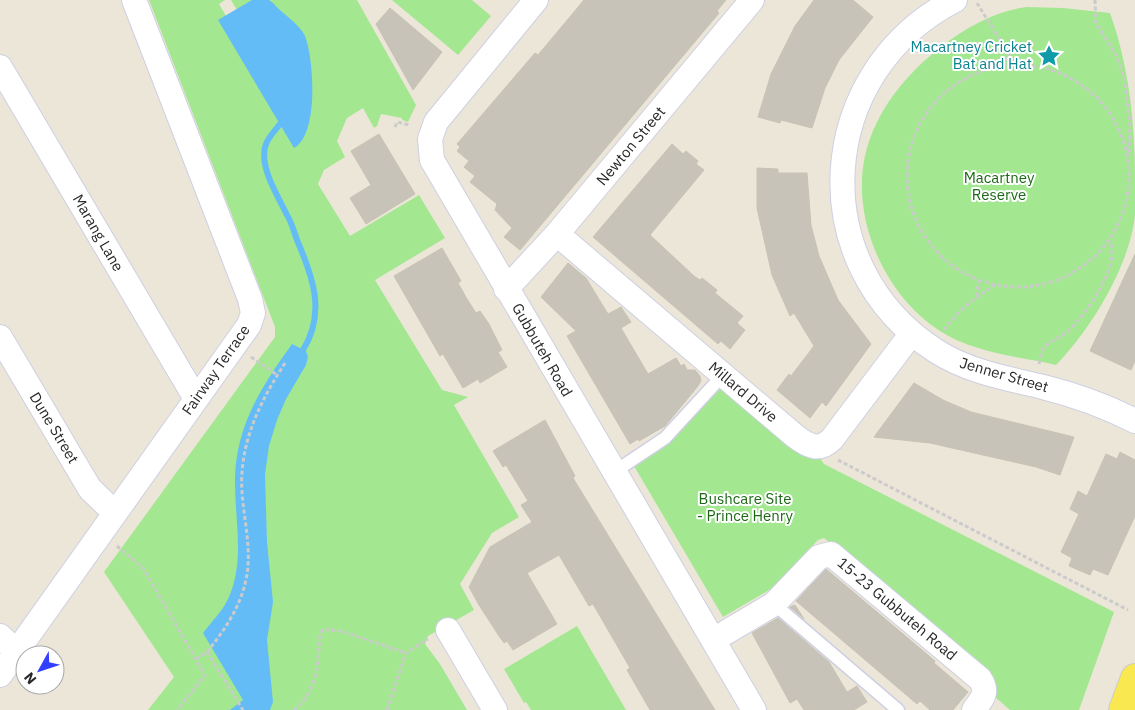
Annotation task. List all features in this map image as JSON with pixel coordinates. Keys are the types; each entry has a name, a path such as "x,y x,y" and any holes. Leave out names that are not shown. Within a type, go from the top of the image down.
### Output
{"main road":[{"path":"1123,710 1135,678"}],"street":[{"name":"Fairway Terrace","path":"22,645 249,324 252,308 134,0"},
{"name":"Gubbuteh Road","path":"536,0 436,122 430,135 430,156 435,168 506,290 754,710"},
{"name":"Newton Street","path":"506,290 557,234 752,0"},
{"name":"Jenner Street","path":"940,4 896,44 865,87 850,125 842,171 846,221 860,263 878,296 912,333 933,349 955,362 978,371 1032,384 1096,403 1135,422"},
{"name":"Marang Lane","path":"0,67 196,398"},
{"name":"Millard Drive","path":"557,234 795,436 814,447"},
{"path":"814,447 823,446 832,438 912,333"},
{"name":"Dune Street","path":"0,337 90,490 115,513"},
{"name":"15-23 Gubbuteh Road","path":"713,640 774,604 819,557 832,554 980,679 985,686 984,695 974,710"},
{"path":"438,635 495,710"},
{"path":"0,636 15,650"},
{"name":"Fairway Terrace","path":"0,675 15,655"}],"lane":[{"path":"614,472 665,438 723,375"},
{"path":"774,604 898,710"}],"path":[{"path":"976,0 1008,53 1020,66"},
{"path":"1094,0 1096,24 1116,55 1124,77 1130,123 1129,170 1126,204 1109,240 1085,265 1056,281 1024,287 996,285 979,280 947,261 926,238 910,202 908,162 920,125 938,99 970,76 1003,67 1039,68 1062,75 1095,97 1111,116 1119,131 1125,147 1129,170"},
{"path":"1003,67 1008,53"},
{"path":"395,127 397,122 410,125"},
{"path":"1032,384 1043,349 1070,329 1081,317 1102,285 1113,256 1113,247 1109,240"},
{"path":"976,296 979,280"},
{"path":"933,349 951,320 976,296 996,285"},
{"path":"250,356 277,375"},
{"path":"196,659 207,652 234,614 247,579 248,548 242,484 244,459 254,420 285,363"},
{"path":"814,447 1128,610"},
{"path":"115,545 142,568 204,675 177,710"},
{"path":"294,710 305,700 318,669 321,630 327,628 341,631 406,653"},
{"path":"387,710 406,653 438,635"},
{"path":"207,652 243,710"}],"green space":[{"path":"149,0 225,0 219,4 226,16 237,10 231,0 357,0 416,105 408,122 402,120 402,118 381,114 377,126 374,128 363,108 347,118 337,141 345,157 324,170 318,184 350,236 419,195 445,238 375,280 442,390 468,397 454,405 519,517 492,533 460,584 474,610 428,636 425,644 440,664 467,710 148,710 174,677 104,572 275,337 275,327"},
{"path":"392,0 472,0 491,16 458,55"},
{"name":"Macartney Reserve","path":"1027,7 1063,8 1110,13 1122,53 1132,116 1135,157 1135,216 1125,256 1117,276 1095,315 1056,365 996,353 967,344 940,331 920,316 903,298 888,277 868,230 863,205 862,180 865,156 876,124 894,94 917,68 961,32 993,16"},
{"name":"Bushcare Site - Prince Henry","path":"721,388 791,448 801,454 820,458 824,464 1114,612 1079,710 1010,710 995,697 989,677 824,538 818,540 771,589 723,617 634,466 660,450"},
{"path":"577,626 626,710 531,710 526,702 524,703 504,669"}],"water":[{"path":"252,0 269,0 295,23 305,36 311,61 311,113 308,128 302,140 294,148 218,20"},
{"path":"292,344 306,351 308,357 306,365 286,399 277,420 269,446 265,474 267,542 273,602 267,640 273,702 270,710 230,710 243,700 203,633 226,604 234,582 238,547 235,474 240,440 258,397"}],"building":[{"path":"584,0 726,0 717,11 719,13 520,250 504,237 512,228 495,210 497,204 470,182 475,176 464,167 469,161 457,151 460,147 457,144 535,53 538,55"},
{"path":"814,0 853,0 873,17 839,60 825,88 812,128 781,120 780,123 758,117 771,74 795,26"},
{"path":"390,8 442,52 413,90 376,24"},
{"path":"379,134 415,194 366,224 350,198 371,185 351,151"},
{"path":"672,144 683,154 686,151 698,161 696,164 704,170 650,235 694,276 700,280 702,278 717,290 715,293 743,316 737,323 745,330 730,349 721,341 718,344 593,237"},
{"path":"757,168 778,169 778,173 807,173 811,225 819,256 838,300 871,344 826,406 822,402 810,418 777,390 789,374 791,376 814,346 794,313 790,316 772,275 757,208"},
{"path":"442,248 461,281 458,283 467,299 476,313 480,311 489,324 502,350 498,352 507,367 480,383 478,379 463,388 443,354 440,356 394,276"},
{"path":"1135,254 1135,361 1131,370 1090,351"},
{"path":"568,263 586,278 608,314 621,307 631,322 621,328 648,374 676,358 681,366 684,364 687,370 695,370 700,376 701,381 698,386 665,426 639,441 638,439 630,444 567,336 576,331 541,297"},
{"path":"914,383 943,400 971,412 1074,437 1060,475 1036,467 930,443 874,437"},
{"path":"545,420 575,476 573,478 715,710 650,710 627,670 630,668 593,604 589,606 559,555 527,573 557,624 513,650 507,641 504,643 479,605 469,587 490,547 532,522 521,505 528,501 506,465 503,467 493,451"},
{"path":"1120,452 1135,460 1135,516 1108,575 1093,569 1090,575 1069,566 1072,558 1061,552 1079,514 1070,509 1078,491 1087,496 1106,454 1117,459"},
{"path":"826,569 935,661 934,663 968,692 953,710 930,710 920,701 917,704 796,601"},
{"path":"795,605 804,619 790,607"},
{"path":"778,618 829,662 847,692 857,686 867,702 854,710 804,710 797,699 790,703 752,633"}],"waterway":[{"path":"280,124 267,141 264,155 267,173 292,224 308,268 315,295 314,322 303,350"}],"place":[{"name":"Macartney Cricket Bat and Hat","path":"1049,56"}]}
